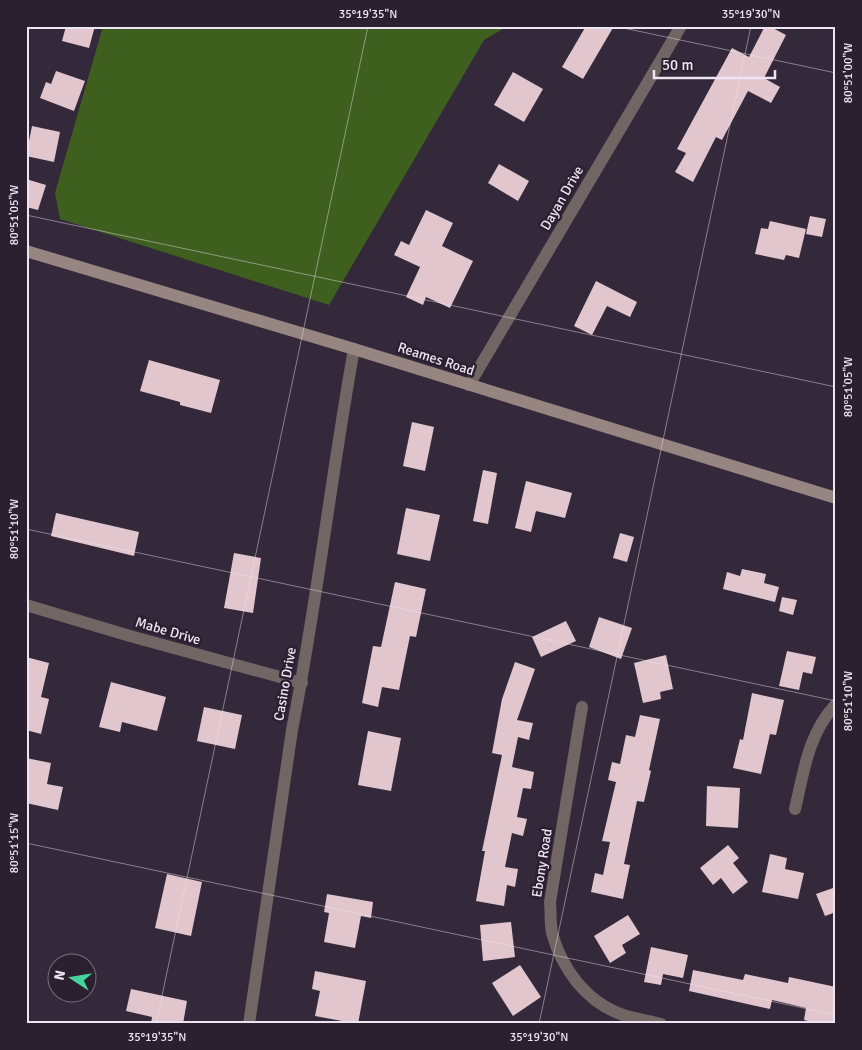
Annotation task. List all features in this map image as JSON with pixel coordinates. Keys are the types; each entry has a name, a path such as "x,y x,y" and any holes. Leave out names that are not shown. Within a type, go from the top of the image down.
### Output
{"main road":[{"name":"Reames Road","path":"26,251 354,349 836,498"}],"street":[{"name":"Dayan Drive","path":"470,385 681,26"},
{"name":"Casino Drive","path":"249,1024 292,730 302,683 339,433 354,349"},
{"name":"Mabe Drive","path":"26,605 130,636 302,683"},
{"path":"795,809 813,737 820,723 836,704"},
{"name":"Ebony Road","path":"582,707 550,902 552,931 569,973 584,991 601,1004 622,1015 661,1024"}],"green space":[{"path":"103,26 508,26 484,40 329,305 60,219 55,193"}],"building":[{"path":"66,26 95,26 89,48 62,41"},
{"path":"586,26 614,26 583,79 562,67"},
{"path":"765,26 769,26 786,35 764,78 780,87 771,103 748,91 722,140 716,137 693,182 675,172 686,153 677,149 732,48 749,57"},
{"path":"56,71 85,81 74,111 40,98 46,82 51,84"},
{"path":"513,72 543,89 524,122 494,105"},
{"path":"32,126 60,132 54,162 26,156"},
{"path":"499,164 529,181 518,201 488,183"},
{"path":"26,179 46,185 38,210 26,207"},
{"path":"426,210 453,223 442,246 473,261 450,308 426,297 423,305 406,297 420,267 394,255 401,241 409,245"},
{"path":"810,216 826,219 822,237 806,234"},
{"path":"770,221 806,229 799,258 786,255 784,260 755,254 761,228 768,229"},
{"path":"596,281 637,302 630,317 607,306 592,335 574,326"},
{"path":"149,360 220,380 211,413 180,405 180,402 140,391"},
{"path":"412,422 434,427 425,471 403,466"},
{"path":"483,470 497,473 488,524 473,521"},
{"path":"526,481 572,493 565,518 536,511 531,532 515,528"},
{"path":"406,508 440,515 430,561 397,554"},
{"path":"56,513 139,532 134,556 51,536"},
{"path":"620,533 634,537 627,562 613,558"},
{"path":"234,553 261,558 253,613 224,608"},
{"path":"742,569 766,574 764,583 779,587 775,602 723,589 727,572 740,576"},
{"path":"395,582 426,589 416,637 410,636 399,690 382,687 378,707 362,703 373,646 381,647"},
{"path":"782,597 797,600 793,615 779,611"},
{"path":"599,617 632,628 621,659 589,647"},
{"path":"566,621 576,641 541,657 532,637"},
{"path":"787,651 816,657 812,674 803,672 799,690 779,686"},
{"path":"666,655 673,689 660,692 661,699 643,703 634,663"},
{"path":"26,657 49,663 41,697 49,699 41,734 26,730"},
{"path":"515,662 535,669 517,720 533,723 529,740 518,737 512,767 534,772 531,789 523,788 517,817 527,819 523,836 512,833 505,867 518,869 515,887 507,885 504,906 476,901 485,851 482,851 502,755 492,753 502,699"},
{"path":"111,682 166,697 157,731 122,722 120,732 99,727"},
{"path":"752,693 784,700 776,735 770,734 761,774 733,768 740,739 743,740"},
{"path":"204,707 242,715 235,749 197,741"},
{"path":"640,715 660,719 644,802 637,801 624,864 630,865 623,899 591,892 595,873 603,875 610,842 602,841 616,782 608,780 612,762 620,764 626,735 635,737"},
{"path":"368,731 401,738 391,791 358,785"},
{"path":"26,758 51,763 47,784 63,787 58,810 26,803"},
{"path":"707,786 740,788 738,828 706,826"},
{"path":"728,845 739,858 733,863 748,882 733,894 721,878 713,885 700,868"},
{"path":"770,854 787,858 785,869 804,873 798,899 762,892"},
{"path":"167,874 202,882 191,936 155,928"},
{"path":"836,887 836,912 825,916 816,894"},
{"path":"327,894 373,902 371,918 361,916 355,948 324,942 329,913 324,912"},
{"path":"628,915 640,934 622,945 626,953 610,963 594,936"},
{"path":"511,922 515,957 483,961 480,925"},
{"path":"651,947 688,955 683,978 663,974 661,985 644,982"},
{"path":"520,965 541,997 513,1016 492,983"},
{"path":"693,970 743,980 745,974 788,983 789,977 836,987 836,1024 821,1024 804,1020 806,1008 772,1000 770,1009 689,991"},
{"path":"315,971 366,981 358,1024 315,1016 320,991 312,989"},
{"path":"131,989 187,1001 183,1024 151,1024 152,1017 126,1011"}]}
